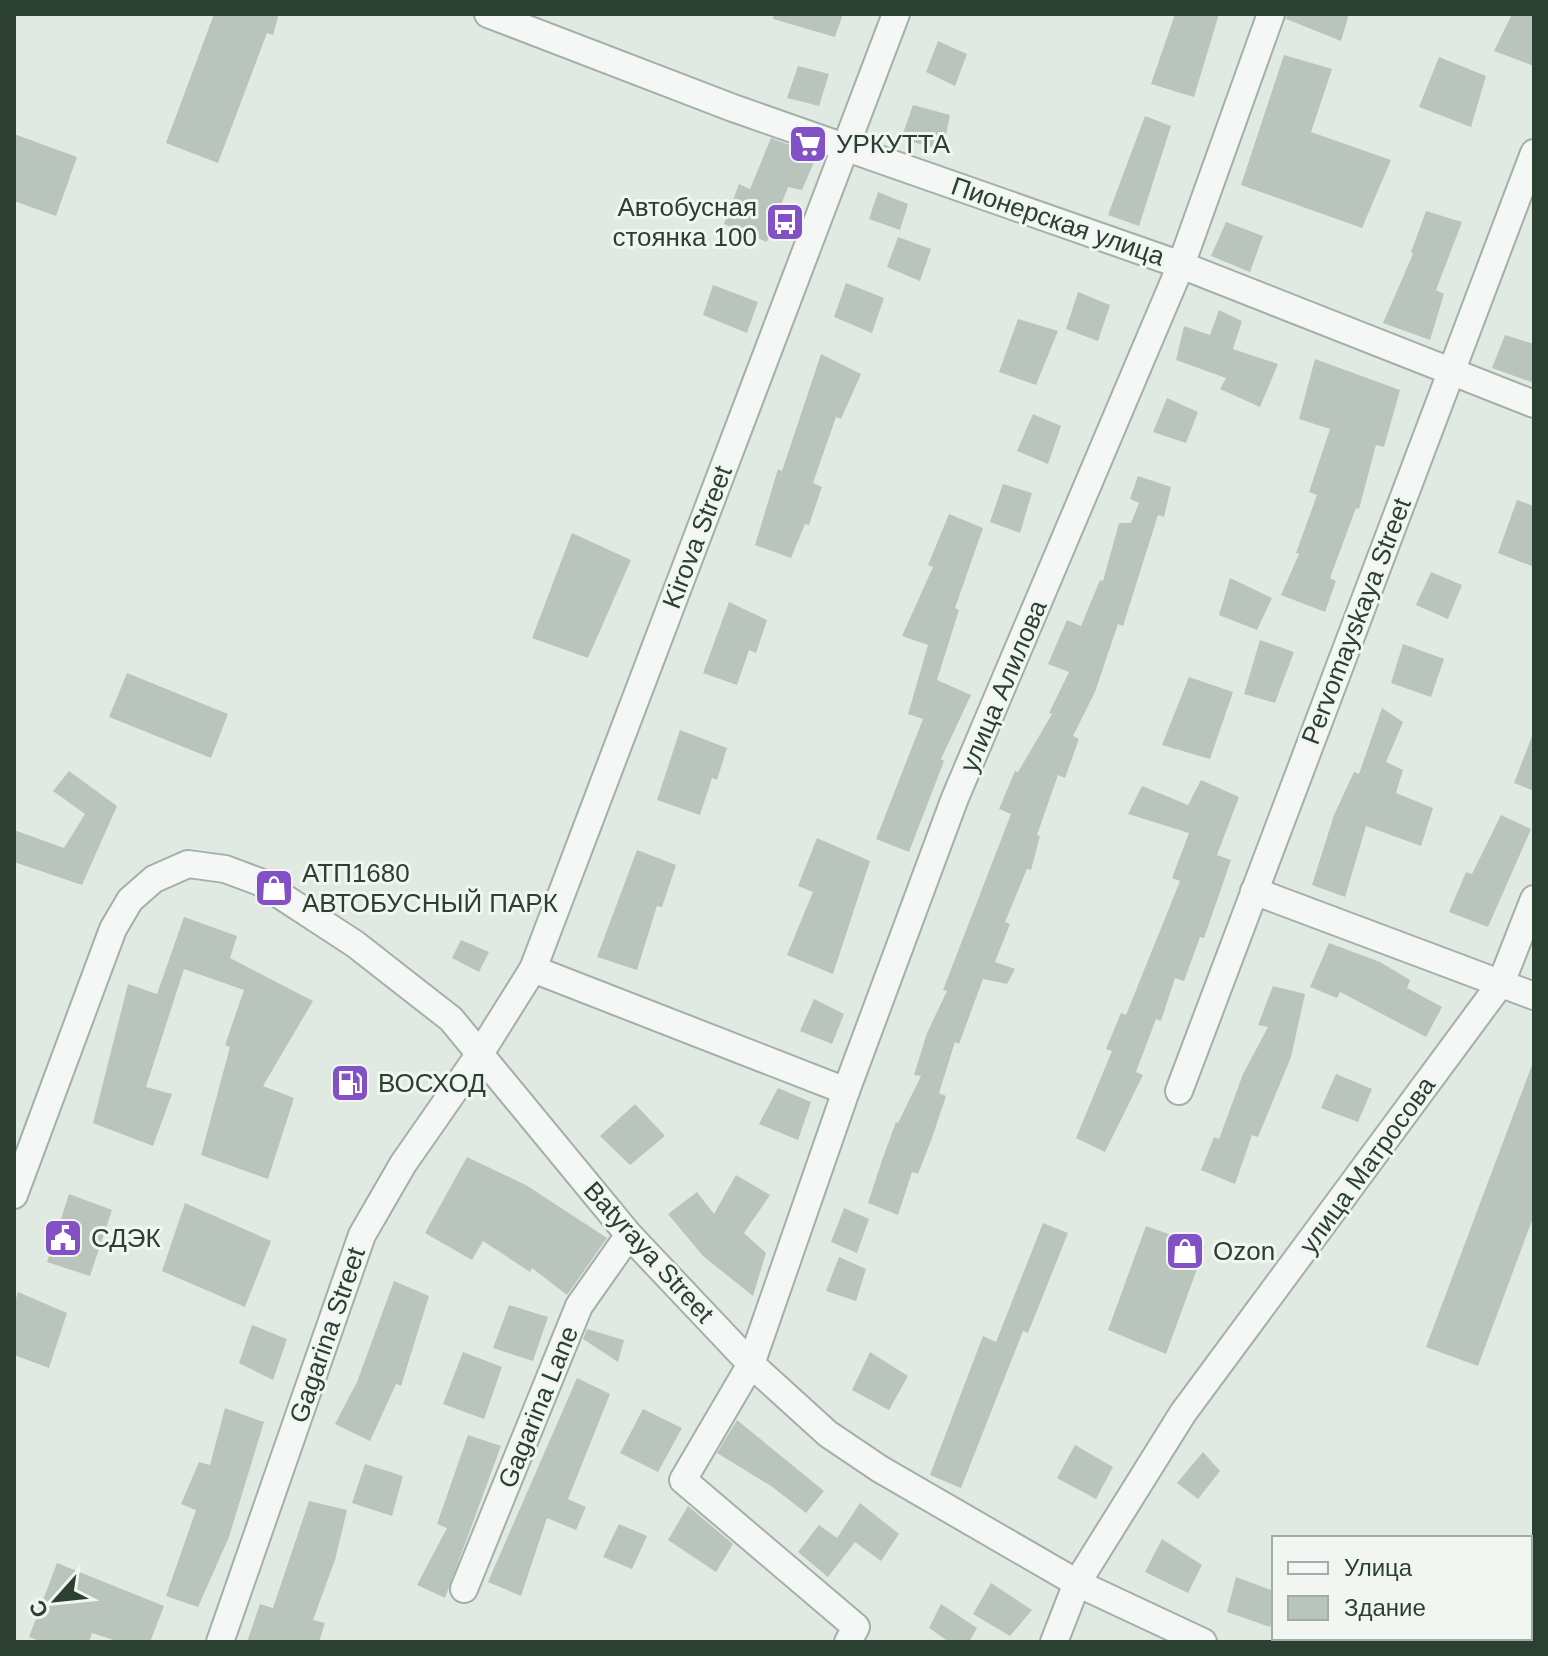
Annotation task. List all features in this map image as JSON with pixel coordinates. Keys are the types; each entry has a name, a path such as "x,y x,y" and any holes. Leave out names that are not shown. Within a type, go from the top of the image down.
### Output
{"street":[{"name":"Пионерская улица","path":"488,14 733,108 1181,265 1534,404"},
{"name":"Kirova Street","path":"481,1052 533,969 896,14"},
{"name":"улица Алилова","path":"848,1642 856,1627 683,1480 751,1364 846,1091 955,798 1181,265 1271,14"},
{"name":"Pervomayskaya Street","path":"1179,1091 1534,153"},
{"name":"Batyraya Street","path":"14,1195 113,929 130,900 154,879 188,864 225,869 260,882 355,944 451,1019 629,1235 751,1364 841,1443 1077,1583 1203,1642"},
{"path":"1254,891 1534,996"},
{"name":"улица Матросова","path":"1054,1642 1077,1583 1183,1413 1501,983 1534,899"},
{"path":"533,969 846,1091"},
{"name":"Gagarina Street","path":"220,1642 362,1235 403,1164 481,1052"},
{"name":"Gagarina Lane","path":"464,1589 579,1306 629,1235"}],"building":[{"path":"214,14 279,14 273,35 267,33 218,163 166,143"},
{"path":"774,14 843,14 835,37 773,19"},
{"path":"1175,14 1219,14 1194,97 1151,84"},
{"path":"1287,14 1349,14 1341,41 1286,19"},
{"path":"1512,14 1534,14 1534,66 1494,51"},
{"path":"938,41 967,54 955,86 926,72"},
{"path":"1284,55 1332,69 1311,132 1391,160 1362,228 1241,185"},
{"path":"1439,57 1486,76 1471,127 1419,107"},
{"path":"798,66 829,74 819,106 787,98"},
{"path":"913,105 950,115 943,150 901,139"},
{"path":"1145,116 1171,126 1139,226 1108,215"},
{"path":"14,134 77,157 56,216 14,201"},
{"path":"771,138 817,155 802,190 788,187 767,242 724,224 739,184 750,189"},
{"path":"878,192 908,204 900,230 869,219"},
{"path":"1426,211 1462,222 1436,290 1444,294 1430,340 1383,323 1413,254 1411,252"},
{"path":"1226,222 1263,236 1250,272 1211,256"},
{"path":"898,237 931,249 920,281 887,267"},
{"path":"846,283 884,298 872,333 834,317"},
{"path":"713,285 758,302 747,333 703,315"},
{"path":"1078,292 1110,305 1098,341 1066,329"},
{"path":"1219,310 1242,321 1233,349 1278,364 1260,407 1220,389 1226,378 1176,360 1184,326 1210,335"},
{"path":"1018,319 1058,331 1036,385 999,372"},
{"path":"1505,335 1534,344 1534,383 1492,368"},
{"path":"821,354 861,374 841,419 836,417 813,483 822,487 809,525 805,524 791,558 755,545 778,469 782,471"},
{"path":"1315,359 1400,390 1384,447 1376,445 1359,509 1356,508 1330,578 1336,581 1325,612 1281,595 1299,554 1296,553 1317,495 1309,492 1330,429 1299,419"},
{"path":"1167,398 1198,412 1186,443 1153,432"},
{"path":"1033,414 1061,426 1048,464 1017,451"},
{"path":"1138,476 1171,487 1164,517 1158,515 1123,626 1118,624 1095,692 1073,736 1079,739 1065,778 1058,775 1037,835 1040,836 1031,870 1027,869 1005,922 1010,924 995,962 1015,969 1007,984 983,979 959,1044 955,1042 939,1093 946,1096 932,1138 918,1174 912,1172 898,1215 868,1203 896,1122 921,1076 914,1075 927,1033 947,991 943,990 1011,814 999,809 1015,771 1018,772 1052,714 1049,713 1069,672 1048,664 1067,620 1081,626 1100,580 1103,581 1119,523 1131,523 1139,503 1130,499"},
{"path":"1003,484 1032,493 1020,533 990,522"},
{"path":"1517,500 1534,506 1534,567 1498,553"},
{"path":"949,514 983,528 955,608 959,610 937,680 971,695 941,759 944,761 909,852 876,839 923,719 908,714 928,645 902,636 933,567 928,565"},
{"path":"572,533 631,560 588,658 532,638"},
{"path":"1431,572 1462,585 1448,619 1416,605"},
{"path":"1230,578 1272,598 1257,630 1219,615"},
{"path":"729,602 767,620 756,653 749,650 737,685 703,673"},
{"path":"1260,640 1294,652 1275,703 1244,694"},
{"path":"1403,644 1444,659 1431,697 1391,683"},
{"path":"127,673 228,714 211,758 109,717"},
{"path":"1189,677 1233,692 1210,759 1162,745"},
{"path":"1382,708 1403,722 1386,762 1403,770 1396,793 1433,808 1421,846 1366,826 1345,897 1312,885 1334,815 1354,772 1359,774"},
{"path":"680,730 727,748 717,780 712,778 700,815 657,800"},
{"path":"1534,731 1534,791 1514,783"},
{"path":"69,771 117,806 82,885 14,862 14,830 64,848 85,814 53,791"},
{"path":"1201,780 1239,797 1217,855 1231,860 1204,938 1200,937 1184,981 1175,978 1161,1021 1156,1019 1136,1072 1143,1075 1105,1152 1076,1138 1112,1051 1106,1049 1121,1013 1126,1015 1180,881 1172,878 1189,833 1128,814 1142,786 1188,805"},
{"path":"1501,815 1531,829 1488,927 1449,912 1466,872 1472,874"},
{"path":"817,838 870,861 833,974 787,955 813,892 798,886"},
{"path":"637,850 676,865 662,907 657,906 637,970 597,957"},
{"path":"184,917 237,936 230,958 313,1001 263,1086 294,1098 268,1179 201,1155 230,1047 225,1045 244,990 184,969 146,1087 172,1094 153,1146 93,1123 128,984 157,994"},
{"path":"461,940 489,952 479,972 452,958"},
{"path":"1329,943 1380,962 1410,980 1407,988 1442,1007 1426,1037 1340,992 1337,998 1310,987"},
{"path":"1273,986 1305,994 1291,1057 1258,1137 1252,1135 1235,1184 1201,1170 1214,1137 1219,1139 1243,1074 1268,1027 1258,1025"},
{"path":"814,999 844,1014 832,1044 800,1031"},
{"path":"1532,1065 1534,1215 1478,1366 1426,1347"},
{"path":"1336,1074 1372,1089 1358,1122 1321,1108"},
{"path":"778,1088 811,1102 798,1140 759,1124"},
{"path":"635,1104 665,1136 630,1165 600,1136"},
{"path":"467,1157 526,1185 607,1238 567,1295 532,1268 530,1272 483,1241 472,1260 425,1233"},
{"path":"736,1175 770,1195 744,1233 766,1253 753,1296 703,1256 668,1214 697,1192 714,1214"},
{"path":"69,1194 112,1210 90,1276 47,1262"},
{"path":"185,1203 271,1241 245,1307 162,1271"},
{"path":"844,1208 869,1219 857,1253 831,1242"},
{"path":"1043,1223 1068,1233 1028,1333 1023,1331 961,1488 930,1475 983,1336 996,1342"},
{"path":"1146,1226 1205,1247 1166,1354 1108,1330"},
{"path":"839,1257 866,1269 856,1301 826,1291"},
{"path":"394,1281 429,1296 401,1386 396,1384 370,1441 335,1424 357,1382"},
{"path":"18,1292 67,1313 49,1368 14,1355 14,1305"},
{"path":"509,1305 548,1317 533,1361 493,1348"},
{"path":"252,1325 287,1339 273,1380 239,1363"},
{"path":"587,1329 624,1340 618,1362 583,1339"},
{"path":"463,1352 502,1367 484,1419 443,1404"},
{"path":"870,1352 908,1376 889,1410 852,1390"},
{"path":"577,1378 610,1394 568,1499 586,1507 576,1530 547,1518 521,1596 488,1582"},
{"path":"225,1408 264,1422 229,1537 198,1607 166,1596 196,1510 181,1504 199,1462 210,1465"},
{"path":"643,1409 682,1428 658,1472 620,1453"},
{"path":"737,1420 824,1491 806,1513 771,1486 717,1453"},
{"path":"468,1435 501,1446 445,1598 417,1585 447,1528 437,1524"},
{"path":"1075,1445 1113,1467 1096,1499 1057,1478"},
{"path":"1203,1452 1220,1471 1198,1499 1177,1483"},
{"path":"365,1464 403,1476 392,1516 352,1503"},
{"path":"309,1501 347,1510 335,1560 313,1620 325,1623 319,1642 247,1642 260,1604 273,1608"},
{"path":"860,1503 899,1534 881,1561 855,1542 828,1577 798,1552 819,1525 837,1538"},
{"path":"688,1506 733,1544 716,1572 668,1540"},
{"path":"619,1524 647,1536 632,1569 603,1557"},
{"path":"1162,1539 1202,1565 1188,1593 1145,1572"},
{"path":"57,1563 164,1606 150,1642 120,1642 92,1633 89,1642 42,1642 29,1637"},
{"path":"1236,1577 1272,1590 1270,1627 1227,1612"},
{"path":"991,1583 1032,1610 1010,1636 973,1614"},
{"path":"941,1604 977,1628 969,1642 949,1642 929,1628"}],"place":[{"name":"УРКУТТА","path":"808,144"},
{"name":"Автобусная стоянка 100","path":"785,222"},
{"name":"АТП1680 АВТОБУСНЫЙ ПАРК","path":"274,888"},
{"name":"ВОСХОД","path":"350,1083"},
{"name":"СДЭК","path":"63,1238"},
{"name":"Ozon","path":"1185,1251"}]}
